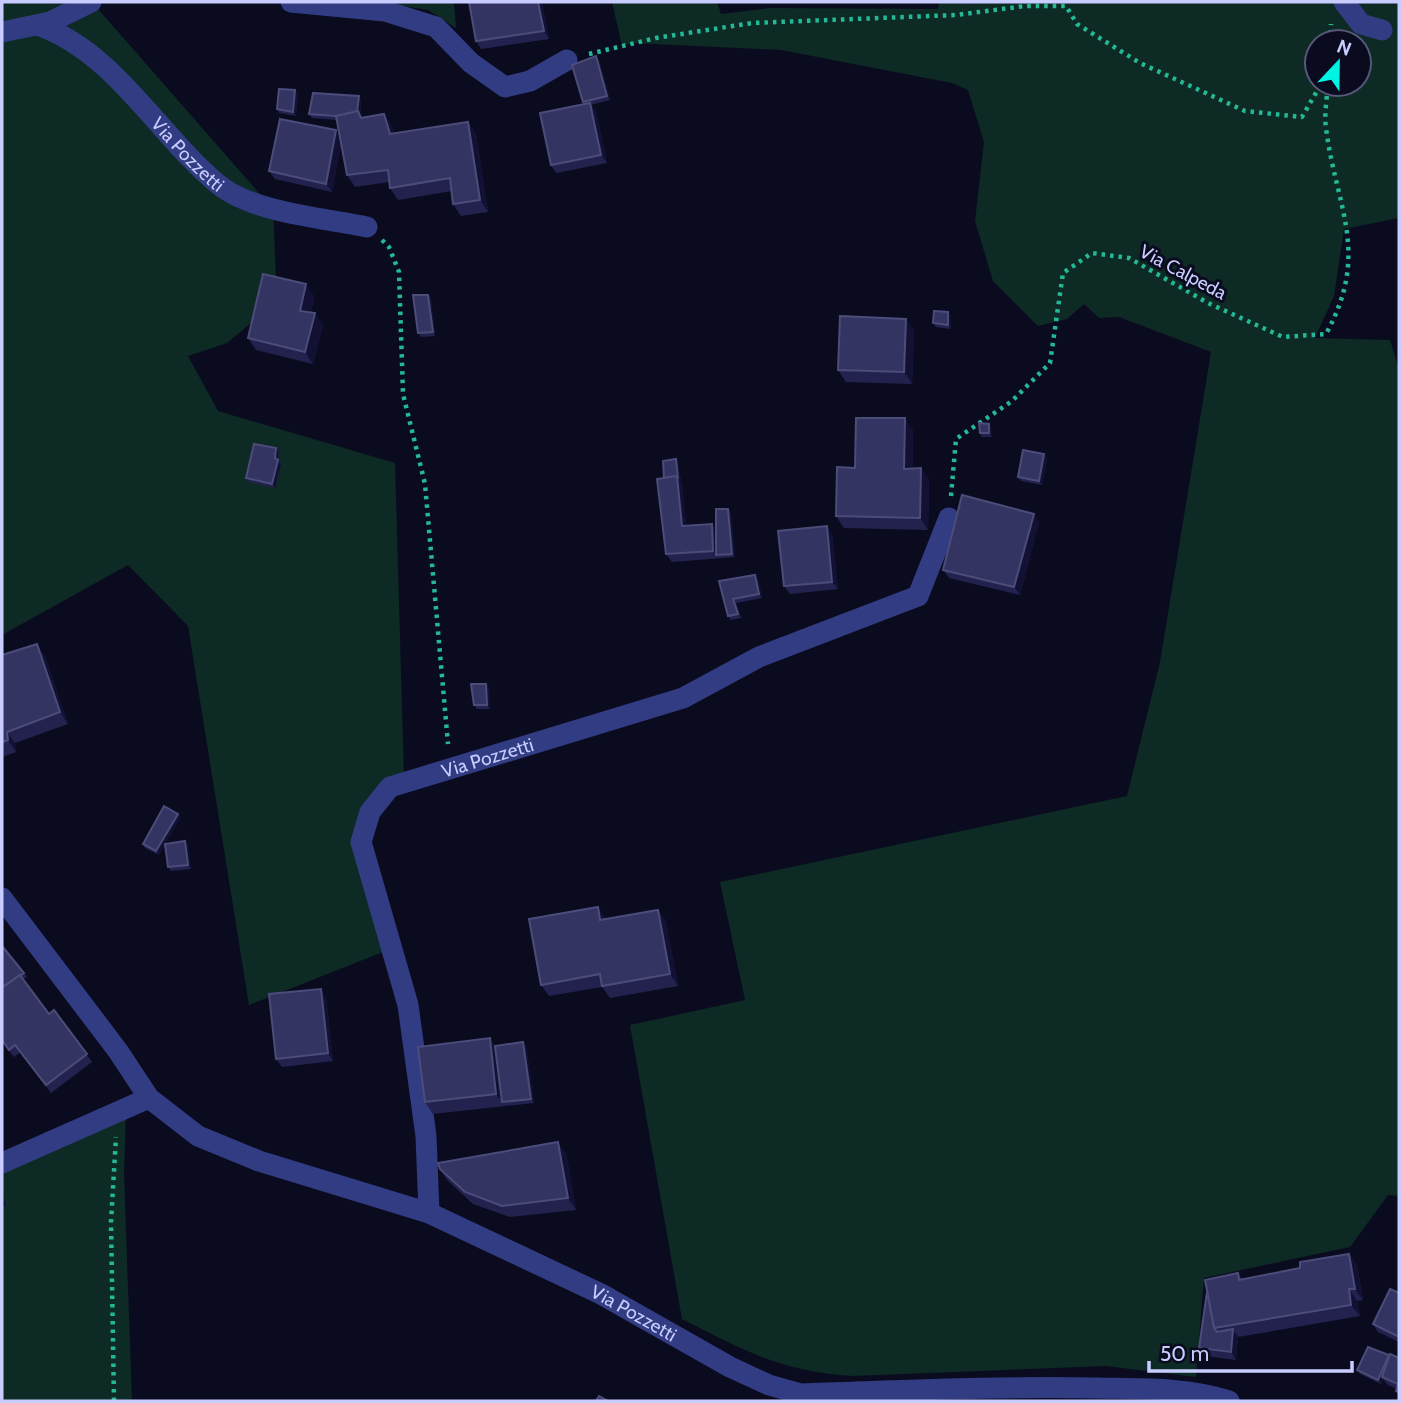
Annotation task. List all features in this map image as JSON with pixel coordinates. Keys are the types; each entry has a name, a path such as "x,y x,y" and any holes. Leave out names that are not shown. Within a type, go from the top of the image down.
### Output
{"street":[{"path":"2,32 38,25 91,2"},
{"path":"291,2 385,11 436,27 471,63 505,88 530,81 567,60"},
{"path":"1344,2 1361,24 1382,30"},
{"name":"Via Pozzetti","path":"38,25 61,33 95,56 220,186 258,205 367,226"},
{"name":"Via Pozzetti","path":"429,1213 426,1136 408,1005 360,842 370,812 390,787 683,698 759,657 918,596 949,518"},
{"name":"Via Pozzetti","path":"2,898 118,1051 149,1098 198,1136 260,1161 429,1213 601,1294 730,1367 800,1398 1023,1387 1146,1389 1214,1396 1228,1401"},
{"path":"2,1163 149,1098"}],"path":[{"path":"567,60 656,38 752,23 957,15 1024,6 1066,6 1077,24 1140,63 1245,111 1302,117 1313,98"},
{"name":"Via Calpeda","path":"949,518 956,439 1012,401 1051,362 1063,273 1092,253 1129,258 1208,303 1283,337 1326,334 1338,313 1351,253 1326,126 1327,98"},
{"path":"367,226 389,247 400,272 403,394 425,484 450,770"},
{"path":"114,1401 111,1222 117,1112"}],"green space":[{"path":"2,2 92,2 273,209 277,301 227,343 188,356 218,411 395,463 404,777 362,826 383,952 249,1005 188,626 128,565 2,635"},
{"path":"377,2 454,2 456,28 428,10"},
{"path":"612,2 717,2 721,14 769,8 938,9 939,2 1399,2 1399,218 1344,229 1334,296 1315,338 1390,340 1399,369 1399,1196 1388,1195 1350,1247 1204,1278 1196,1377 1106,1366 853,1376 828,1374 764,1358 682,1319 630,1025 745,1000 720,882 1127,796 1160,662 1211,352 1119,317 1099,318 1084,304 1067,319 1038,326 993,281 975,221 984,142 968,90 952,83 781,50 632,43 622,46"},
{"path":"126,1111 124,1174 132,1401 2,1401 2,1172"}],"building":[{"path":"469,2 538,2 544,31 476,41"},
{"path":"596,56 607,96 583,102 572,65"},
{"path":"279,89 295,90 293,112 277,109"},
{"path":"313,93 359,96 357,112 336,116 309,114"},
{"path":"590,103 601,155 551,165 540,113"},
{"path":"358,111 361,118 384,114 390,134 468,122 480,200 453,204 450,178 390,188 388,170 347,175 336,116"},
{"path":"280,119 336,130 326,184 269,171"},
{"path":"263,274 306,284 300,311 315,313 305,352 248,338"},
{"path":"413,295 428,295 433,332 418,333"},
{"path":"934,311 948,312 948,325 933,323"},
{"path":"840,316 906,319 904,372 838,370"},
{"path":"856,418 905,418 904,469 921,468 920,518 836,516 837,467 855,468"},
{"path":"979,423 989,424 989,433 980,433"},
{"path":"254,444 276,448 275,458 278,460 272,484 246,478"},
{"path":"1023,450 1044,454 1039,481 1018,477"},
{"path":"676,459 678,479 677,476 664,478 663,461"},
{"path":"677,476 682,526 712,524 713,551 666,554 657,479"},
{"path":"962,495 1034,514 1014,587 943,570"},
{"path":"716,509 728,509 732,554 716,555"},
{"path":"827,526 832,582 784,586 778,531"},
{"path":"755,575 759,594 733,599 738,614 728,616 719,581"},
{"path":"37,644 60,712 7,732 8,740 2,742 2,655"},
{"path":"471,684 486,684 487,705 474,705"},
{"path":"164,806 178,814 156,851 143,844"},
{"path":"185,841 188,865 168,867 165,844"},
{"path":"598,907 600,920 658,910 670,974 602,986 600,974 541,985 529,919"},
{"path":"2,946 24,973 4,986 2,983"},
{"path":"20,975 49,1014 54,1010 87,1054 46,1085 15,1045 9,1050 2,1040 2,988"},
{"path":"321,989 328,1053 276,1059 269,994"},
{"path":"490,1038 496,1094 425,1102 418,1047"},
{"path":"523,1042 531,1099 502,1102 495,1046"},
{"path":"558,1142 568,1198 502,1206 465,1192 440,1169 438,1163"},
{"path":"1349,1254 1355,1289 1349,1289 1351,1305 1214,1328 1205,1280 1238,1273 1239,1280 1300,1268 1300,1262"},
{"path":"1390,1289 1399,1293 1399,1337 1373,1324"},
{"path":"1207,1292 1214,1328 1217,1332 1233,1329 1231,1352 1199,1348"},
{"path":"1368,1347 1389,1355 1378,1380 1357,1370"},
{"path":"1390,1354 1399,1358 1399,1392 1396,1391 1398,1384 1382,1377"}]}
